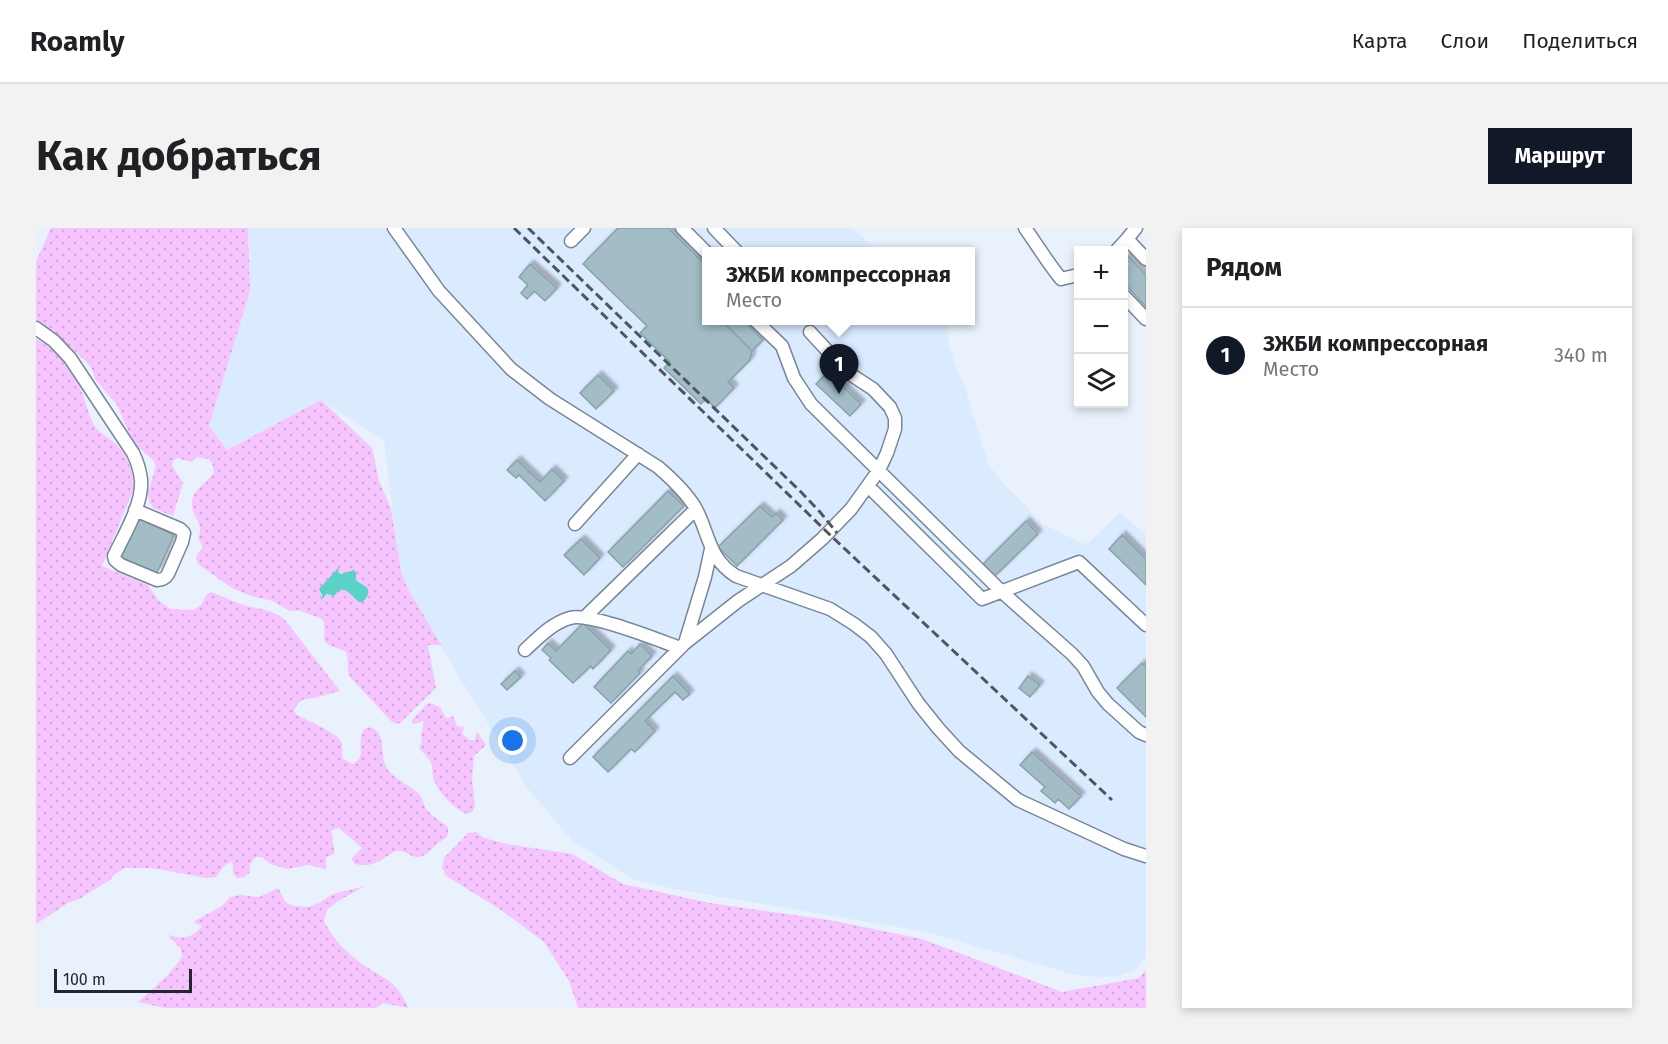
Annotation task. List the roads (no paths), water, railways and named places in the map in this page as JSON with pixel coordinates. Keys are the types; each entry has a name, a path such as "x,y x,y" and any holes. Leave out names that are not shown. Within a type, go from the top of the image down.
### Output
{"lane":[{"path":"394,228 440,291 511,369 550,399 638,454 670,477 690,499 711,549 727,570 736,576 830,609 862,630 886,654 918,703 959,751 1018,800 1124,849 1146,856"},
{"path":"571,241 584,228"},
{"path":"682,228 702,248"},
{"path":"714,228 733,247"},
{"path":"1025,228 1061,279 1074,276"},
{"path":"1121,246 1136,228"},
{"path":"1127,239 1146,259"},
{"path":"1128,300 1146,319"},
{"path":"758,325 782,346 794,378 811,404 1002,592 1083,666 1108,704 1139,732 1146,735"},
{"path":"36,328 54,341 70,358 133,453 137,463 141,480 140,497 114,556 115,560 161,580 168,574 184,533 135,510"},
{"path":"570,758 683,646 729,607 791,566 822,539 851,509 879,470 895,429 895,418 890,407 873,389 848,372 810,332"},
{"path":"575,524 638,454"},
{"path":"868,486 982,599 1079,562 1146,625"},
{"path":"585,617 696,509"},
{"path":"683,646 711,549"},
{"path":"525,650 557,624 571,618 585,617 683,646"}],"railway":[{"path":"514,228 828,533 1112,800"},
{"path":"528,228 801,492 837,533"}],"place":[{"name":"ЗЖБИ компрессорная","path":"839,394"}]}
